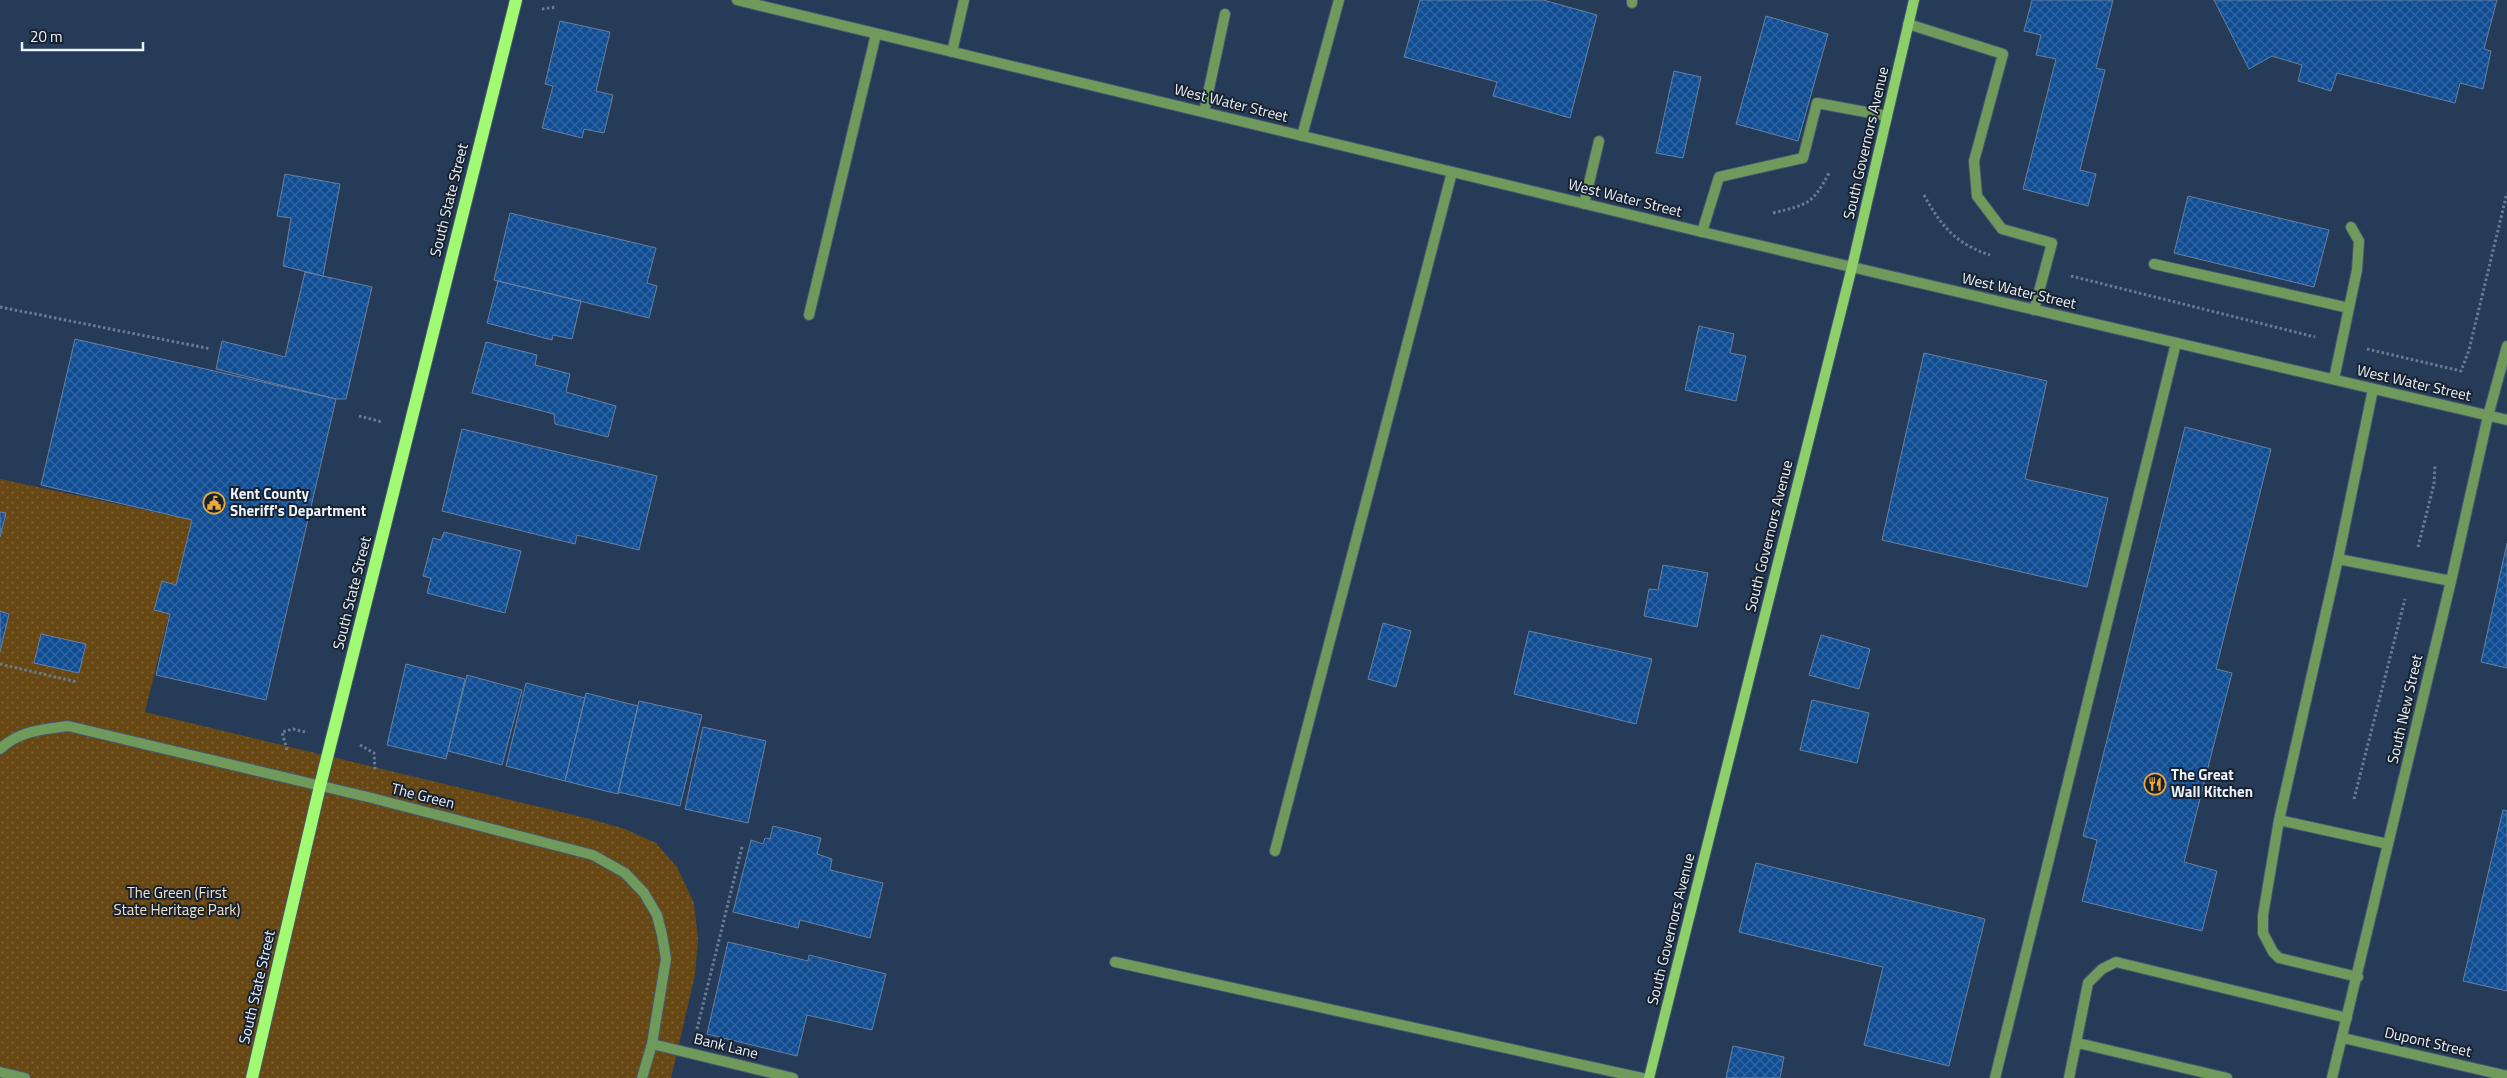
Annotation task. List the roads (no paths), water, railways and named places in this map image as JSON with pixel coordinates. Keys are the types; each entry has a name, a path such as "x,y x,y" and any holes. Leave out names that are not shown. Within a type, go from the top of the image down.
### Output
{"main road":[{"name":"South State Street","path":"252,1078 320,786 516,0"},
{"name":"South Governors Avenue","path":"1649,1078 1852,267 1914,0"}],"street":[{"name":"West Water Street","path":"737,0 1584,204 2507,420"},
{"path":"952,52 964,0"},
{"path":"1302,136 1338,0"},
{"path":"1204,112 1225,14"},
{"path":"1908,24 2003,54 1974,160 1977,196 2002,229 2052,243 2034,310"},
{"path":"809,315 876,34"},
{"path":"1702,232 1719,177 1803,158 1817,103 1887,116"},
{"path":"1584,204 1599,141"},
{"path":"1275,851 1452,172"},
{"path":"2334,379 2357,270 2359,241 2351,227"},
{"path":"2154,264 2349,308"},
{"path":"1995,1078 2176,343"},
{"name":"South New Street","path":"2332,1078 2358,977 2488,416 2507,346"},
{"path":"2358,977 2279,958 2272,952 2263,933 2263,915 2279,820 2338,559 2373,389"},
{"path":"2338,559 2451,581"},
{"name":"The Green","path":"0,749 9,741 36,730 68,726 320,786 593,855 625,873 644,893 656,915 662,935 666,959 652,1044 642,1078"},
{"path":"2279,820 2388,844"},
{"path":"1115,962 1642,1078"},
{"path":"2070,1078 2088,983 2102,969 2116,962 2347,1018"},
{"name":"Dupont Street","path":"2343,1038 2507,1076"},
{"path":"2078,1043 2227,1078"},
{"name":"Bank Lane","path":"652,1044 793,1078"},
{"path":"0,1072 25,1078"}],"place":[{"name":"Kent County Sheriff's Department","path":"214,503"},
{"name":"The Great Wall Kitchen","path":"2155,784"}],"park label":[{"name":"The Green (First State Heritage Park)","path":"177,902"}]}
